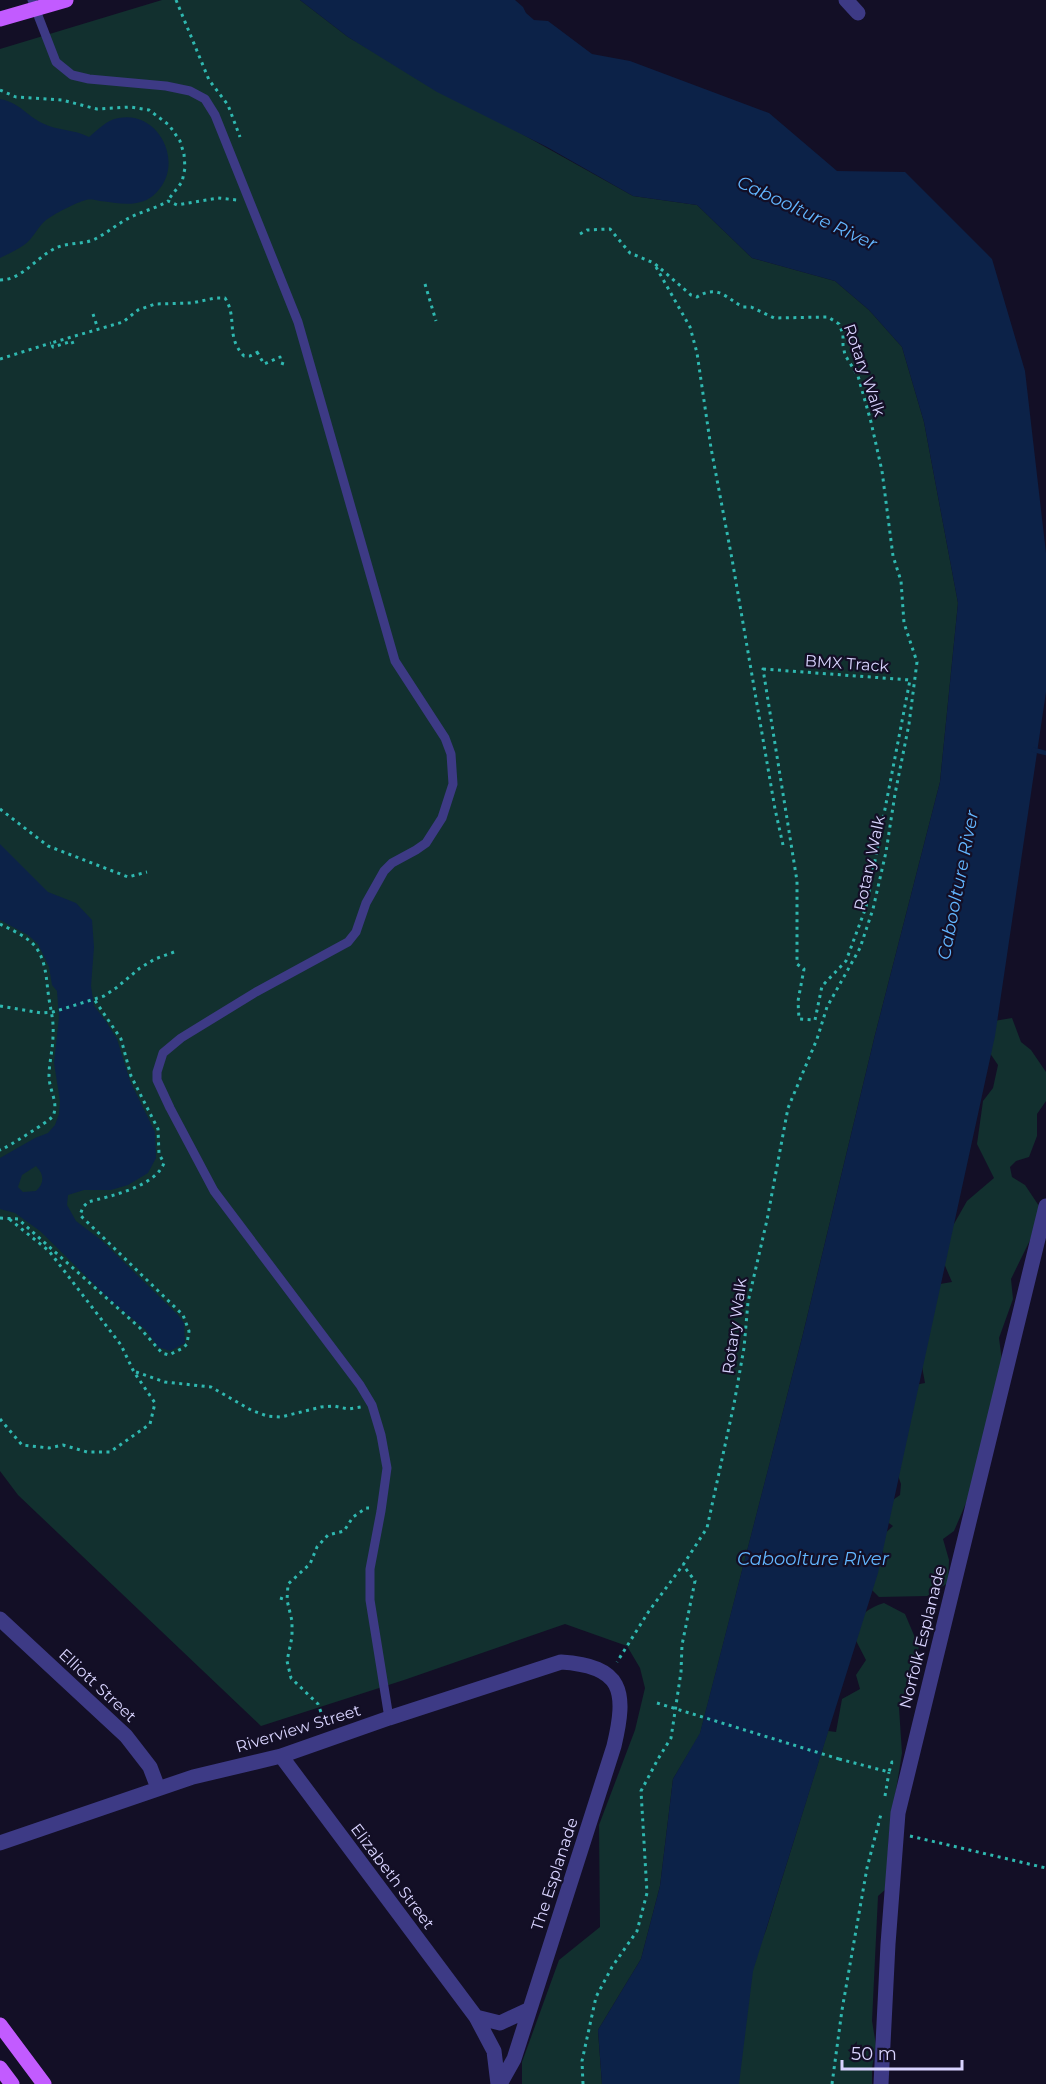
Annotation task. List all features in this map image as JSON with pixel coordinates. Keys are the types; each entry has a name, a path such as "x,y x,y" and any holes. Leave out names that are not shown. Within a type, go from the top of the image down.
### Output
{"main road":[{"path":"0,19 33,5 66,0"},
{"path":"0,2025 44,2084"},
{"path":"0,2068 12,2084"}],"street":[{"path":"846,0 858,13"},
{"name":"Norfolk Esplanade","path":"881,2084 898,1813 1046,1206"},
{"name":"Elliott Street","path":"0,1619 126,1736 150,1767 158,1788"},
{"name":"Riverview Street","path":"0,1843 158,1788 193,1777 281,1756 561,1662 584,1664 606,1674"},
{"name":"The Esplanade","path":"499,2084 514,2059 619,1725 621,1707 618,1687 606,1674"},
{"name":"Elizabeth Street","path":"281,1756 476,2017 494,2051 499,2084"},
{"path":"476,2017 500,2024 530,2009"}],"lane":[{"path":"33,5 56,62 72,75 89,80 166,86 190,91 205,99 215,115 298,322 395,661 446,738 453,767 453,784 442,818 426,843 392,863 384,871 366,903 356,932 348,942 265,987 181,1038 163,1053 158,1064 158,1080 214,1191 360,1385 372,1405 381,1435 387,1468 370,1569 370,1600 389,1718"}],"path":[{"path":"176,0 209,80 228,105 240,137"},
{"path":"0,90 16,97 62,100 97,109 130,107 149,110 170,124 180,141 185,168 182,182 168,201 157,208 130,217 93,240 66,244 53,249 18,275 8,280 0,280"},
{"path":"168,201 177,205 218,198 240,201 247,198"},
{"name":"Rotary Walk","path":"580,234 587,230 610,229 630,253 654,263 691,295 697,297 705,292 718,292 731,298 742,308 751,307 774,318 828,317 839,324 843,334 845,355 858,376 871,422 882,471 893,556 901,581 904,623 917,662 909,723 886,852 873,909 860,948 827,1007 817,1040 788,1108 767,1220 748,1302 744,1348 734,1404 707,1528 683,1566 649,1611 617,1662"},
{"path":"654,263 690,327 697,353 711,448 783,845"},
{"path":"425,284 436,321"},
{"path":"0,359 123,322 148,304 192,303 225,298 231,306 231,329 239,350 244,356 250,356 258,351 264,364 280,357 281,363 284,364"},
{"path":"93,314 98,329"},
{"path":"51,343 53,347 72,341 73,344"},
{"name":"BMX Track","path":"763,669 910,680 866,907 846,961 822,986 815,1020 799,1019 798,1000 804,969 797,964 796,881 763,669"},
{"path":"0,809 48,846 128,877 147,872"},
{"path":"0,924 22,935 33,945 40,955 48,979 53,1012 49,1077 55,1105 55,1114 51,1121 22,1136 6,1149 0,1150"},
{"path":"0,1006 41,1014 53,1012 104,996 150,961 174,952"},
{"path":"0,1218 18,1219 140,1328 162,1353 169,1355 187,1344 189,1331 183,1316 80,1215 88,1202 135,1189 158,1172 164,1163 159,1154 158,1129 131,1076 121,1039 94,999"},
{"path":"0,1419 22,1444 49,1448 63,1445 87,1452 110,1452 150,1424 155,1403 134,1372 121,1345 50,1251 7,1217"},
{"path":"134,1372 165,1382 211,1387 251,1410 267,1416 281,1417 321,1407 334,1406 348,1409 372,1405"},
{"path":"332,1738 318,1704 291,1678 287,1661 292,1636 292,1621 287,1600 288,1584 310,1564 317,1547 328,1535 344,1532 353,1517 366,1508 381,1511"},
{"path":"583,2084 582,2061 596,1997 612,1967 637,1931 647,1893 641,1791 671,1738 681,1672 681,1646 695,1581 683,1566"},
{"path":"279,1598 287,1600"},
{"path":"657,1703 889,1772"},
{"path":"883,1803 892,1762 898,1763"},
{"path":"832,2084 842,2010 867,1868 881,1814"},
{"path":"907,1836 1046,1868"}],"green space":[{"path":"162,0 300,0 348,37 633,196 697,205 752,258 835,281 869,310 902,347 924,422 958,603 940,782 875,1035 803,1334 700,1734 673,1779 660,1886 641,1959 598,2030 602,2084 522,2084 522,2062 559,1960 600,1927 599,1825 635,1730 645,1688 640,1668 627,1646 565,1624 404,1680 261,1726 18,1495 0,1471 0,49"},
{"path":"1012,1018 1021,1042 1031,1050 1046,1072 1046,1101 1037,1114 1037,1136 1029,1157 1016,1161 1010,1167 1012,1177 1025,1185 1039,1206 1034,1232 1011,1279 1013,1299 999,1338 1002,1361 977,1465 984,1491 969,1496 954,1531 943,1539 949,1560 948,1583 927,1596 879,1597 863,1581 865,1562 884,1557 880,1538 893,1526 886,1521 890,1502 900,1495 901,1484 895,1467 904,1387 925,1383 921,1361 934,1285 952,1282 943,1261 946,1238 967,1201 994,1178 977,1144 983,1101 993,1088 998,1065 979,1037 988,1022"},
{"path":"884,1603 905,1614 919,1647 899,1708 902,1753 889,1834 886,1889 878,1896 872,2021 876,2045 872,2084 704,2084 766,1930 828,1731 836,1732 842,1699 860,1689 856,1675 866,1660 851,1631 864,1613"}],"water":[{"name":"Caboolture River","path":"300,0 515,0 534,20 548,21 592,54 630,61 769,113 837,171 905,172 992,259 1025,371 1046,553 1046,692 995,1036 878,1573 753,1971 739,2084 602,2084 598,2030 641,1959 660,1886 673,1779 700,1733 803,1334 875,1035 940,782 958,603 924,422 902,347 869,310 835,281 752,258 697,205 633,196 547,147 437,92 348,37"},
{"path":"0,99 13,103 48,126 89,137 114,119 133,118 145,122 156,130 168,154 165,181 150,198 136,203 122,204 89,200 71,206 45,221 24,245 0,258"},
{"path":"0,844 48,892 76,903 92,920 94,947 91,986 94,1006 117,1039 130,1081 155,1132 156,1158 148,1173 128,1185 111,1190 84,1190 68,1195 67,1205 76,1221 101,1240 184,1323 185,1343 170,1351 158,1347 146,1330 111,1301 40,1231 15,1213 0,1209 0,1158 48,1133 55,1125 60,1101 54,1063 59,1017 57,991 52,985 49,967 38,944 28,935 0,920","holes":["36,1166 42,1175 39,1188 36,1191 23,1192 18,1187 22,1175"]}],"waterway":[{"path":"1034,750 1046,753"}]}
